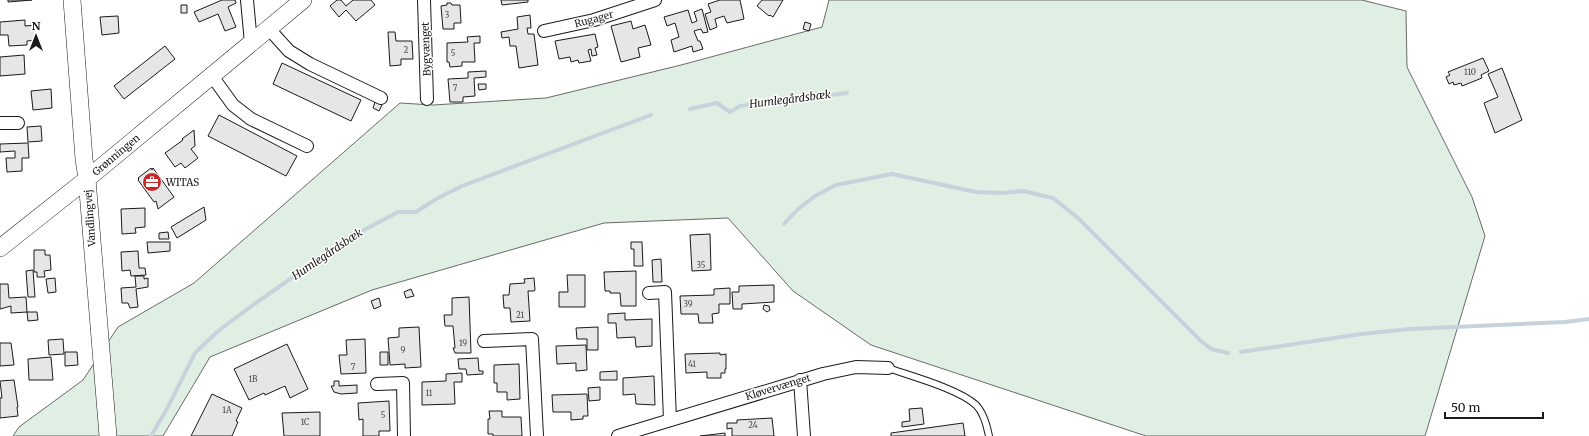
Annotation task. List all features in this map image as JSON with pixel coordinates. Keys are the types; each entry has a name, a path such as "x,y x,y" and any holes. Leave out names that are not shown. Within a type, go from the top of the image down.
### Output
{"street":[{"name":"Vandlingvej","path":"72,0 108,436"},
{"path":"247,0 251,43"},
{"name":"Grønningen","path":"0,248 87,179 303,0"},
{"name":"Bygvænget","path":"424,0 427,99"},
{"name":"Rugager","path":"544,31 594,20 643,2 655,0"},
{"path":"269,28 289,51 305,61 381,98"},
{"path":"212,76 233,105 251,120 307,146"},
{"path":"0,124 18,122"},
{"path":"649,293 665,292 670,420"},
{"path":"484,341 532,339 537,436"},
{"name":"Kløvervænget","path":"618,436 800,380 856,367 888,368"},
{"path":"800,380 804,436"},
{"path":"377,384 403,383 404,436"}],"lane":[{"path":"888,368 960,394 977,406 985,419 990,436"}],"green space":[{"path":"829,0 1362,0 1406,11 1407,67 1472,197 1485,236 1425,436 1146,436 871,345 793,291 728,218 604,223 372,290 210,357 163,436 13,436 19,427 83,380 118,327 194,283 400,103 433,105 546,98 681,65 822,27"}],"building":[{"path":"8,0 32,0 8,2"},
{"path":"222,0 235,0 236,3 228,7 236,27 225,31 218,14 199,22 194,12"},
{"path":"337,0 341,0 346,6 353,0 371,0 375,5 356,21 346,10 339,17 330,6"},
{"path":"501,0 528,0 528,2 502,5"},
{"path":"720,0 740,0 744,19 727,23 724,16 715,19 717,27 710,30 705,14 711,12 708,4"},
{"path":"762,0 783,0 773,17 770,15 769,16 757,6"},
{"path":"447,3 451,3 452,5 460,5 461,23 454,23 454,29 443,29 441,6 447,5"},
{"path":"181,5 187,5 187,13 181,13"},
{"path":"702,9 708,32 703,33 701,29 694,31 703,49 693,52 692,46 674,52 671,40 679,37 675,23 667,26 664,17 688,10 692,23 697,21 694,12"},
{"path":"530,15 531,28 527,28 528,34 534,34 538,65 519,68 516,46 510,46 509,37 502,38 501,32 518,29 517,17"},
{"path":"118,16 119,33 102,35 100,17"},
{"path":"25,20 25,26 36,25 37,40 27,41 27,45 9,46 8,35 0,35 0,22"},
{"path":"631,21 633,29 645,25 651,45 638,48 640,57 621,62 611,26"},
{"path":"805,22 811,24 809,31 803,29"},
{"path":"388,32 395,32 396,41 412,41 413,59 401,59 401,65 390,66"},
{"path":"595,34 598,47 595,48 597,55 592,56 591,49 588,50 591,61 579,63 578,60 571,62 570,57 559,59 555,41"},
{"path":"480,36 480,43 474,43 475,62 462,62 462,66 450,67 449,62 447,62 447,43 468,42 467,37"},
{"path":"165,46 175,59 124,99 114,86"},
{"path":"24,55 25,74 0,76 0,57"},
{"path":"1483,58 1489,71 1481,75 1482,78 1462,86 1461,83 1454,85 1453,82 1449,84 1446,77 1450,75 1448,72"},
{"path":"282,63 361,100 351,121 273,84"},
{"path":"1502,68 1522,120 1495,133 1484,103 1498,97 1488,74"},
{"path":"486,71 486,77 474,78 475,96 463,97 463,102 450,102 448,79 468,78 468,72"},
{"path":"478,84 486,84 486,89 479,90"},
{"path":"51,89 52,108 33,110 31,91"},
{"path":"375,102 382,105 379,111 373,108"},
{"path":"219,115 297,156 286,176 208,136"},
{"path":"41,126 42,141 28,142 27,127"},
{"path":"194,130 195,146 191,149 198,158 185,168 181,163 175,167 165,153"},
{"path":"28,143 29,158 22,158 22,171 7,172 6,158 15,158 15,151 0,152 0,144"},
{"path":"151,168 152,170 153,168 174,197 158,209 156,201 154,202 138,180 138,178"},
{"path":"204,207 206,220 177,238 171,227"},
{"path":"145,208 145,227 135,228 136,233 122,234 121,209"},
{"path":"168,232 169,239 159,239 159,233"},
{"path":"710,234 711,270 692,271 690,235"},
{"path":"147,242 170,242 170,251 148,253"},
{"path":"631,242 642,242 643,266 634,266 634,249 631,249"},
{"path":"34,250 45,250 45,255 50,255 51,270 44,271 45,277 37,277 37,272 34,272"},
{"path":"138,251 139,268 145,268 146,275 131,276 130,270 122,271 121,252"},
{"path":"661,259 662,282 653,282 652,260"},
{"path":"33,270 35,297 28,297 26,271"},
{"path":"636,271 636,306 621,306 620,293 610,293 610,291 605,291 604,272"},
{"path":"567,275 585,275 585,307 559,307 559,292 568,292"},
{"path":"135,276 144,276 144,279 148,278 148,287 136,289 138,307 130,308 128,303 122,303 121,288 136,287"},
{"path":"55,278 56,292 48,293 46,279"},
{"path":"534,278 535,290 528,291 530,321 511,322 510,308 504,308 503,295 509,295 510,284 525,283 524,279"},
{"path":"0,284 8,284 9,298 26,297 27,312 11,313 11,306 0,309"},
{"path":"774,285 774,302 742,304 742,309 733,309 732,292 739,292 739,286"},
{"path":"730,288 730,304 719,304 719,313 712,314 713,323 699,323 698,314 681,314 680,296 714,295 714,289"},
{"path":"411,289 414,296 406,298 404,292"},
{"path":"469,297 471,353 455,353 453,348 455,348 453,326 445,326 444,315 452,315 452,298"},
{"path":"379,298 381,306 374,309 371,301"},
{"path":"764,305 769,306 770,310 767,312 763,309"},
{"path":"27,312 37,312 38,320 28,321"},
{"path":"625,313 625,320 652,319 652,346 636,347 635,337 617,338 616,323 608,323 608,314"},
{"path":"419,327 421,367 405,368 405,364 390,365 388,338 399,337 399,328"},
{"path":"598,327 598,350 587,350 587,339 577,339 576,328"},
{"path":"63,339 64,354 49,355 48,340"},
{"path":"365,339 366,373 341,374 339,355 347,355 346,340"},
{"path":"0,343 11,343 14,365 0,366"},
{"path":"287,344 308,389 290,398 285,386 249,400 234,369"},
{"path":"586,345 587,370 576,371 576,363 557,364 556,346"},
{"path":"65,352 77,352 78,365 65,366"},
{"path":"380,352 388,352 388,365 380,365"},
{"path":"720,353 720,355 726,354 726,369 725,373 721,373 721,378 707,378 707,372 686,373 685,354"},
{"path":"51,357 53,380 29,380 28,359"},
{"path":"478,358 479,371 483,371 483,374 467,375 466,369 459,369 458,359"},
{"path":"519,364 520,399 507,400 507,392 497,392 497,383 494,383 494,365"},
{"path":"617,371 617,380 600,380 600,372"},
{"path":"462,373 462,382 454,382 455,404 422,405 422,382 446,381 446,374"},
{"path":"654,376 655,405 636,404 635,394 623,395 623,378"},
{"path":"14,380 18,416 0,418 0,398 2,398 0,381"},
{"path":"334,381 339,381 339,386 357,385 357,393 341,394 334,392 331,386 334,386"},
{"path":"600,387 600,400 589,401 588,388"},
{"path":"212,394 242,408 236,421 238,422 232,436 191,436"},
{"path":"587,394 588,416 583,416 583,419 571,420 571,412 553,412 552,395"},
{"path":"389,401 390,431 379,431 379,436 363,436 363,419 359,420 358,403"},
{"path":"922,408 924,424 902,427 902,422 910,421 909,409"},
{"path":"489,411 502,411 502,417 521,417 522,436 493,436 493,434 488,434 488,419 490,419"},
{"path":"320,412 320,436 284,436 282,413"},
{"path":"772,418 774,436 732,436 732,428 727,429 727,423 737,423 737,420"},
{"path":"963,423 965,436 891,436 891,433"},
{"path":"725,433 725,436 700,436"}],"waterway":[{"name":"Humlegårdsbæk","path":"690,109 717,103 730,112 740,106 847,93"},
{"name":"Humlegårdsbæk","path":"151,436 168,407 195,353 218,331 349,238 398,212 416,212 436,199 462,186 651,115"},
{"path":"784,224 797,210 815,196 836,185 892,174 976,192 1002,193 1023,191 1053,198 1078,218 1200,340 1211,349 1228,353"},
{"path":"1241,352 1361,334 1410,329 1565,322 1589,319"}],"place":[{"name":"WITAS","path":"152,182"}]}
